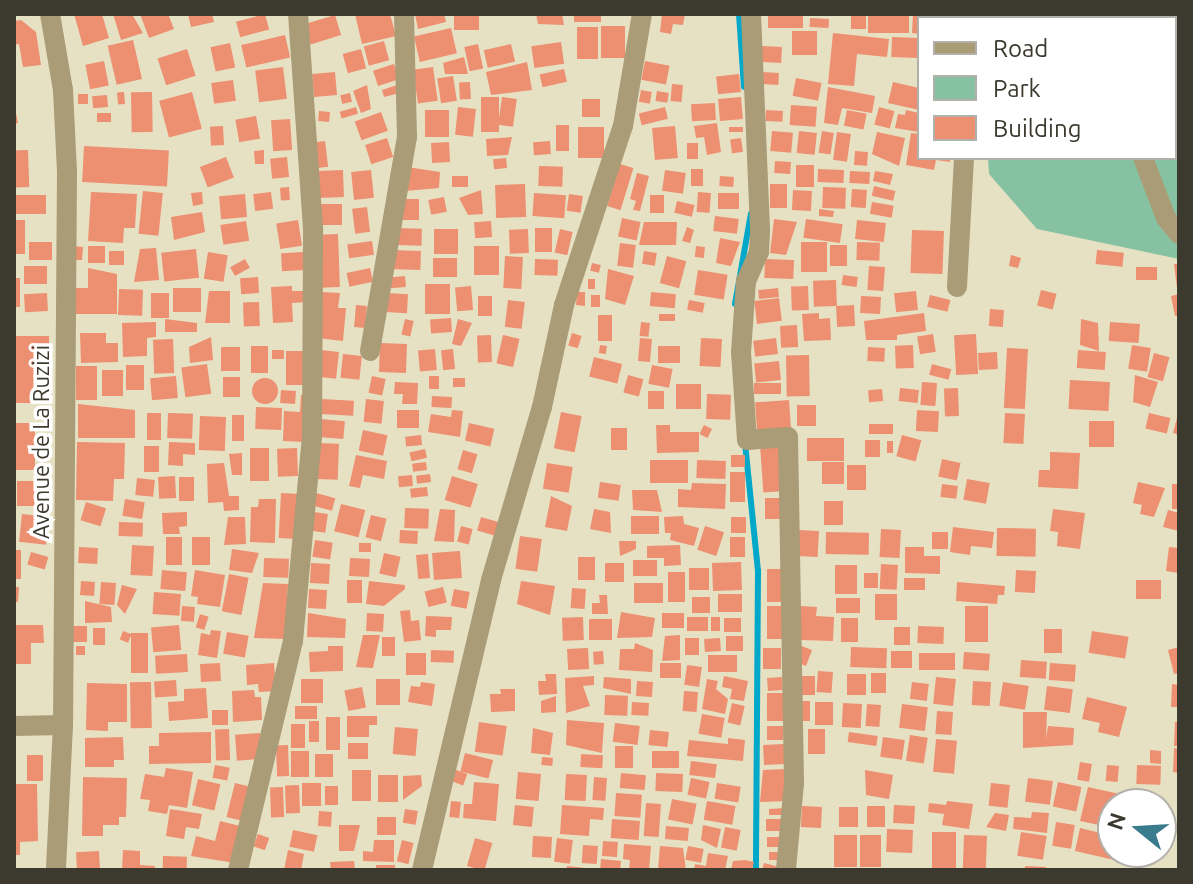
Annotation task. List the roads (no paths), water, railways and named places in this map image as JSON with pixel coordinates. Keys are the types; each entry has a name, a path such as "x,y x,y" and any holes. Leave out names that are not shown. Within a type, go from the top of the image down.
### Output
{"street":[{"name":"Avenue de La Ruzizi","path":"50,14 63,90 67,172 63,725 56,870"},
{"path":"238,870 293,641 312,436 313,228 298,14"},
{"path":"370,351 407,137 404,14"},
{"path":"422,870 491,580 542,407 564,305 623,126 642,14"},
{"path":"751,14 760,232 759,252 746,281 741,352 747,440 788,437 794,783 786,870"},
{"path":"957,287 964,160"},
{"path":"1144,160 1166,218 1179,234"},
{"path":"14,726 63,725"}],"waterway":[{"path":"739,14 744,87"},
{"path":"735,304 751,213"},
{"path":"745,443 758,571 756,870"}]}
